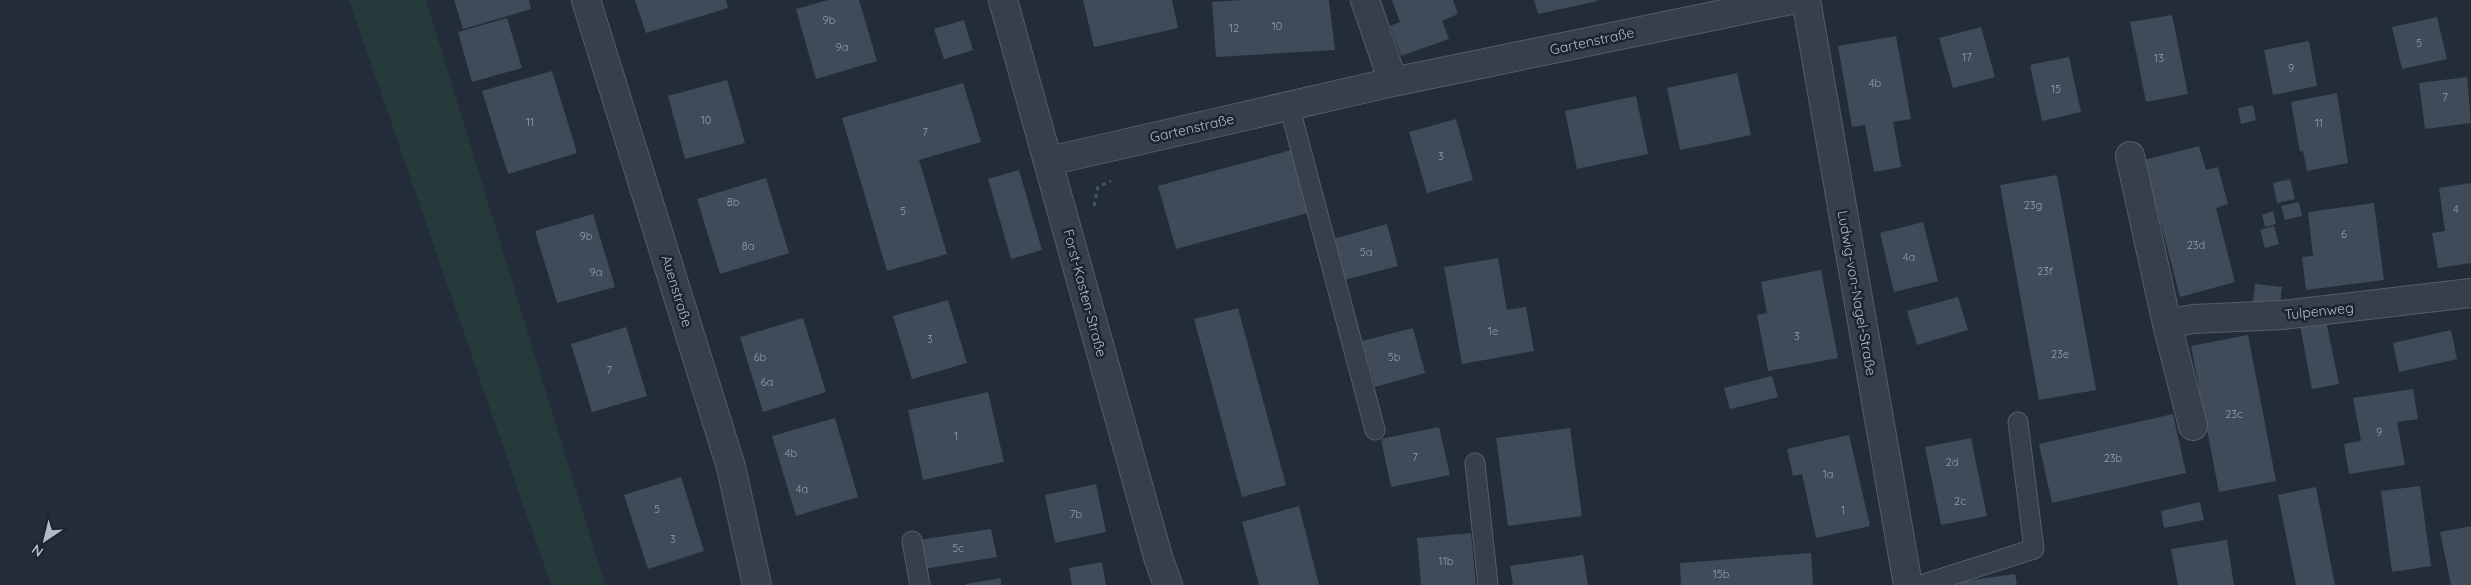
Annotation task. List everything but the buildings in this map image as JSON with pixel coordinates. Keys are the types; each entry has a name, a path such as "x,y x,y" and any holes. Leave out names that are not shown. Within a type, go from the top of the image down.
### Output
{"street":[{"name":"Auenstraße","path":"586,0 731,467 757,585"},
{"name":"Forst-Kasten-Straße","path":"1003,0 1158,557 1168,585"},
{"path":"1365,0 1394,82"},
{"name":"Gartenstraße","path":"1049,161 1394,82 1791,0"},
{"name":"Ludwig-von-Nagel-Straße","path":"1806,0 1908,585"},
{"path":"2130,156 2167,324 2193,426"},
{"name":"Tulpenweg","path":"2167,324 2193,319 2282,315 2471,293"}],"lane":[{"path":"1289,105 1375,430"},
{"path":"1921,585 2034,549 2018,422"},
{"path":"1475,463 1488,585"},
{"path":"912,541 920,585"}],"path":[{"path":"1093,212 1098,187 1112,181"}],"green space":[{"path":"349,0 426,0 605,585 551,585"}]}
